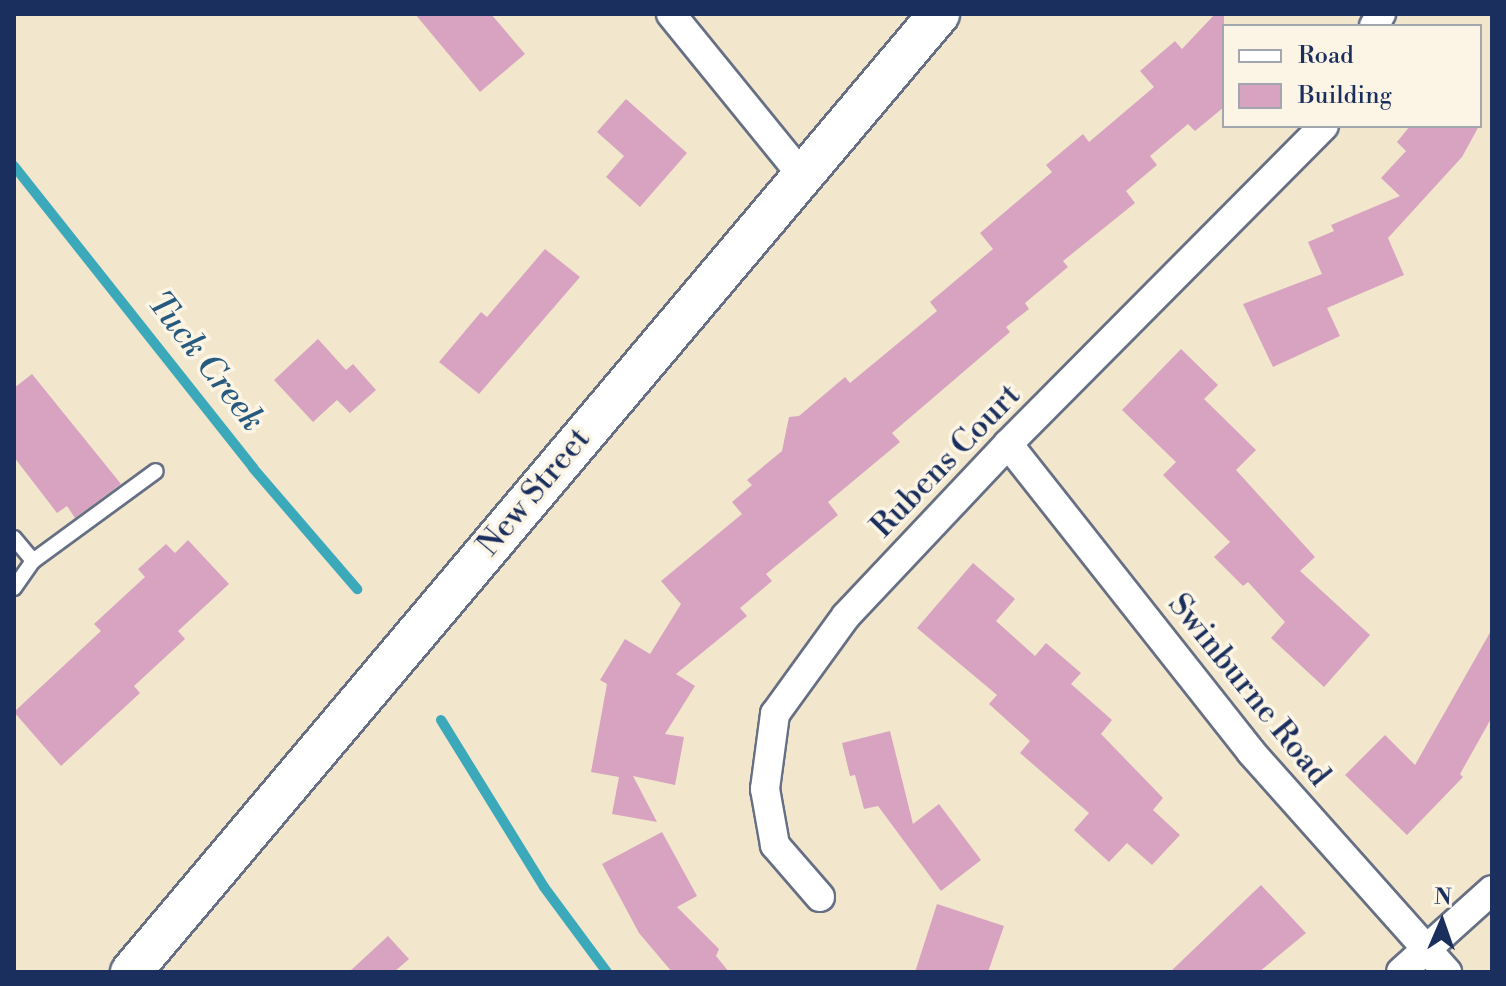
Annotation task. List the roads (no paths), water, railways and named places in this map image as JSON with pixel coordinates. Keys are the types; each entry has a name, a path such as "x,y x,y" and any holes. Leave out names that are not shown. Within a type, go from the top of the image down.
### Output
{"main road":[{"name":"New Street","path":"131,972 939,14"}],"street":[{"path":"671,14 801,174"},
{"name":"Rubens Court","path":"820,897 775,845 765,789 775,714 846,616 1008,444 1322,128"},
{"name":"Swinburne Road","path":"1008,444 1251,752 1447,972"},
{"path":"1401,972 1424,946 1492,890"}],"lane":[{"path":"14,588 33,561 156,471"},
{"path":"14,538 33,561"}],"waterway":[{"name":"Tuck Creek","path":"14,166 253,468 357,589"},
{"name":"Tuck Creek","path":"441,720 544,887 607,972"}]}
